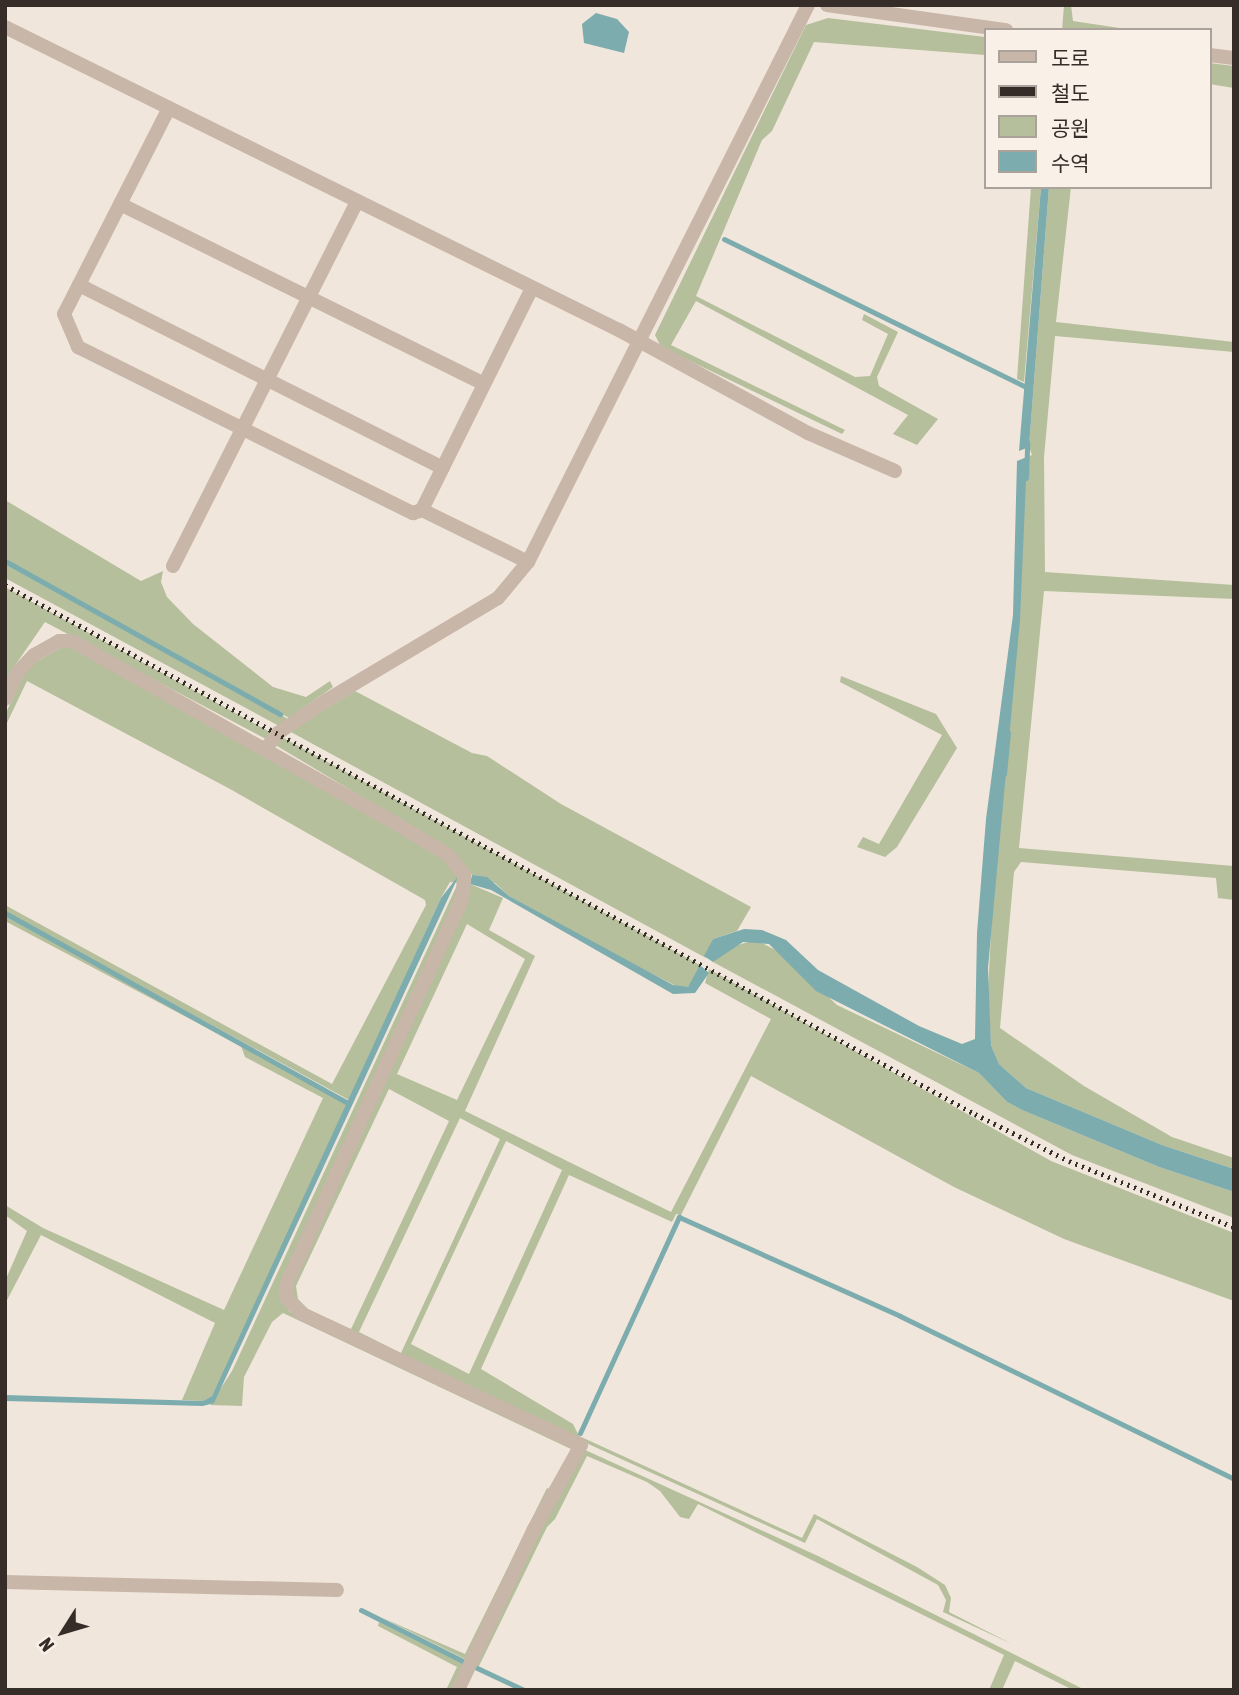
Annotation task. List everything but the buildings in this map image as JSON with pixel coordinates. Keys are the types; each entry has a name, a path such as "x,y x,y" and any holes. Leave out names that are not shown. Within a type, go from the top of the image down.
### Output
{"street":[{"path":"267,747 278,733 327,700 498,598 528,562 808,5"},
{"path":"827,5 992,28"},
{"path":"5,27 532,288 808,433 895,471"},
{"path":"1211,55 1234,58"},
{"path":"169,108 64,314 78,347 413,513 422,510 528,562"},
{"path":"173,566 357,201"},
{"path":"120,204 484,384"},
{"path":"79,285 443,468"},
{"path":"422,510 532,288"},
{"path":"5,699 18,672 34,655 59,641 72,641 267,747 448,855 459,865 465,886 286,1285 286,1297 302,1314 581,1445 534,1529 458,1690"},
{"path":"5,1582 337,1590"}],"green space":[{"path":"1064,5 1071,5 1073,21 1120,28 1062,28"},
{"path":"828,18 984,37 984,55 814,42 772,131 762,140 696,296 855,377 870,376 888,334 862,320 864,314 898,332 877,377 879,386 938,419 917,445 893,434 908,415 696,301 671,345 845,430 842,434 661,347 655,335 806,25"},
{"path":"1211,63 1234,66 1234,88 1211,84"},
{"path":"1031,189 1041,189 1024,382 1017,379"},
{"path":"1049,189 1071,189 1056,322 1234,342 1234,352 1055,336 1044,457 1045,572 1234,585 1234,599 1044,591 1019,848 1234,866 1234,900 1218,898 1216,878 1021,862 1014,872 1000,1028 1084,1086 1172,1137 1234,1158 1234,1169 1162,1145 1026,1088 999,1064 991,1045 988,990 994,877 1027,457 1032,455 1029,447"},
{"path":"5,500 141,581 163,571 161,582 167,597 193,624 273,687 306,697 330,681 333,687 289,718 5,560"},
{"path":"5,563 288,719 279,726 5,578"},
{"path":"5,587 272,733 266,739 45,622 14,667 5,691"},
{"path":"66,645 239,738 447,861 462,882 281,1299 290,1312 571,1443 573,1450 283,1313 272,1322 244,1377 242,1406 210,1405 232,1371 458,883 450,882 441,898 349,1100 5,912 5,905 332,1084 426,905 425,900 230,789 27,681 5,727 5,715 23,676 32,664"},
{"path":"841,676 936,714 957,748 897,847 885,857 857,847 863,837 879,844 942,735 840,682"},
{"path":"355,691 472,753 487,756 561,804 751,907 737,931 713,939 706,958 289,731"},
{"path":"280,736 700,965 700,970 688,987 678,987 596,945 509,896 495,883 472,875 458,857 429,837 277,746"},
{"path":"470,884 503,898 489,930 535,956 465,1111 671,1212 771,1019 705,983 709,969 1051,1161 1234,1233 1234,1301 1064,1239 954,1187 751,1076 681,1215 676,1214 672,1222 569,1175 481,1369 573,1424 579,1436 802,1538 814,1514 917,1567 945,1585 951,1598 949,1612 1012,1644 943,1612 946,1600 938,1585 817,1519 805,1543 300,1312 289,1291","holes":["467,924 525,959 457,1100 397,1074","389,1089 449,1121 351,1329 308,1309 298,1299 296,1286","460,1118 500,1139 401,1353 359,1332","506,1141 562,1170 469,1374 411,1344"]},
{"path":"5,915 347,1104 230,1360 212,1396 203,1401 182,1400 215,1323 41,1235 5,1304 5,1281 27,1231 5,1215 5,1205 43,1228 224,1310 323,1098 245,1057 241,1046 5,921"},
{"path":"756,940 783,954 837,1005 979,1073 1007,1102 1022,1110 1159,1167 1234,1192 1234,1218 1072,1155 713,962 730,947"},
{"path":"583,1449 818,1556 1085,1690 1073,1690 1015,1661 1002,1690 989,1690 1004,1655 698,1504 689,1519 680,1517 660,1491 647,1482 587,1456 555,1519 547,1527 479,1666 474,1664 544,1518"},
{"path":"547,1488 554,1491 467,1660 383,1618 465,1654"},
{"path":"379,1622 466,1665 454,1690 446,1690 457,1667 378,1626"}],"water":[{"path":"596,13 617,19 629,32 624,53 584,43 582,24"},
{"path":"1041,189 1049,189 1029,447 1019,451"},
{"path":"1027,457 1020,620 988,968 991,1045 999,1064 1026,1088 1162,1145 1234,1169 1234,1192 1159,1167 1007,1102 979,1073 816,991 769,944 743,942 713,962 704,956 713,939 744,929 762,930 786,940 818,970 919,1026 962,1044 975,1039 977,933 986,819 1013,615 1017,461"},
{"path":"459,875 214,1403 203,1406 5,1401 5,1395 203,1401 212,1396 441,898"},
{"path":"472,875 487,877 509,896 673,985 688,987 700,965 709,973 695,993 673,994 491,890 470,884"}],"waterway":[{"path":"724,239 1024,386"},
{"path":"1026,478 1027,442"},
{"path":"5,561 280,714"},
{"path":"1004,774 1008,732"},
{"path":"5,913 348,1103"},
{"path":"580,1433 679,1217 900,1316 1234,1479"},
{"path":"361,1610 465,1662"},
{"path":"475,1667 524,1690"}],"railway":[{"path":"5,585 975,1114 1069,1161 1234,1227"}]}
